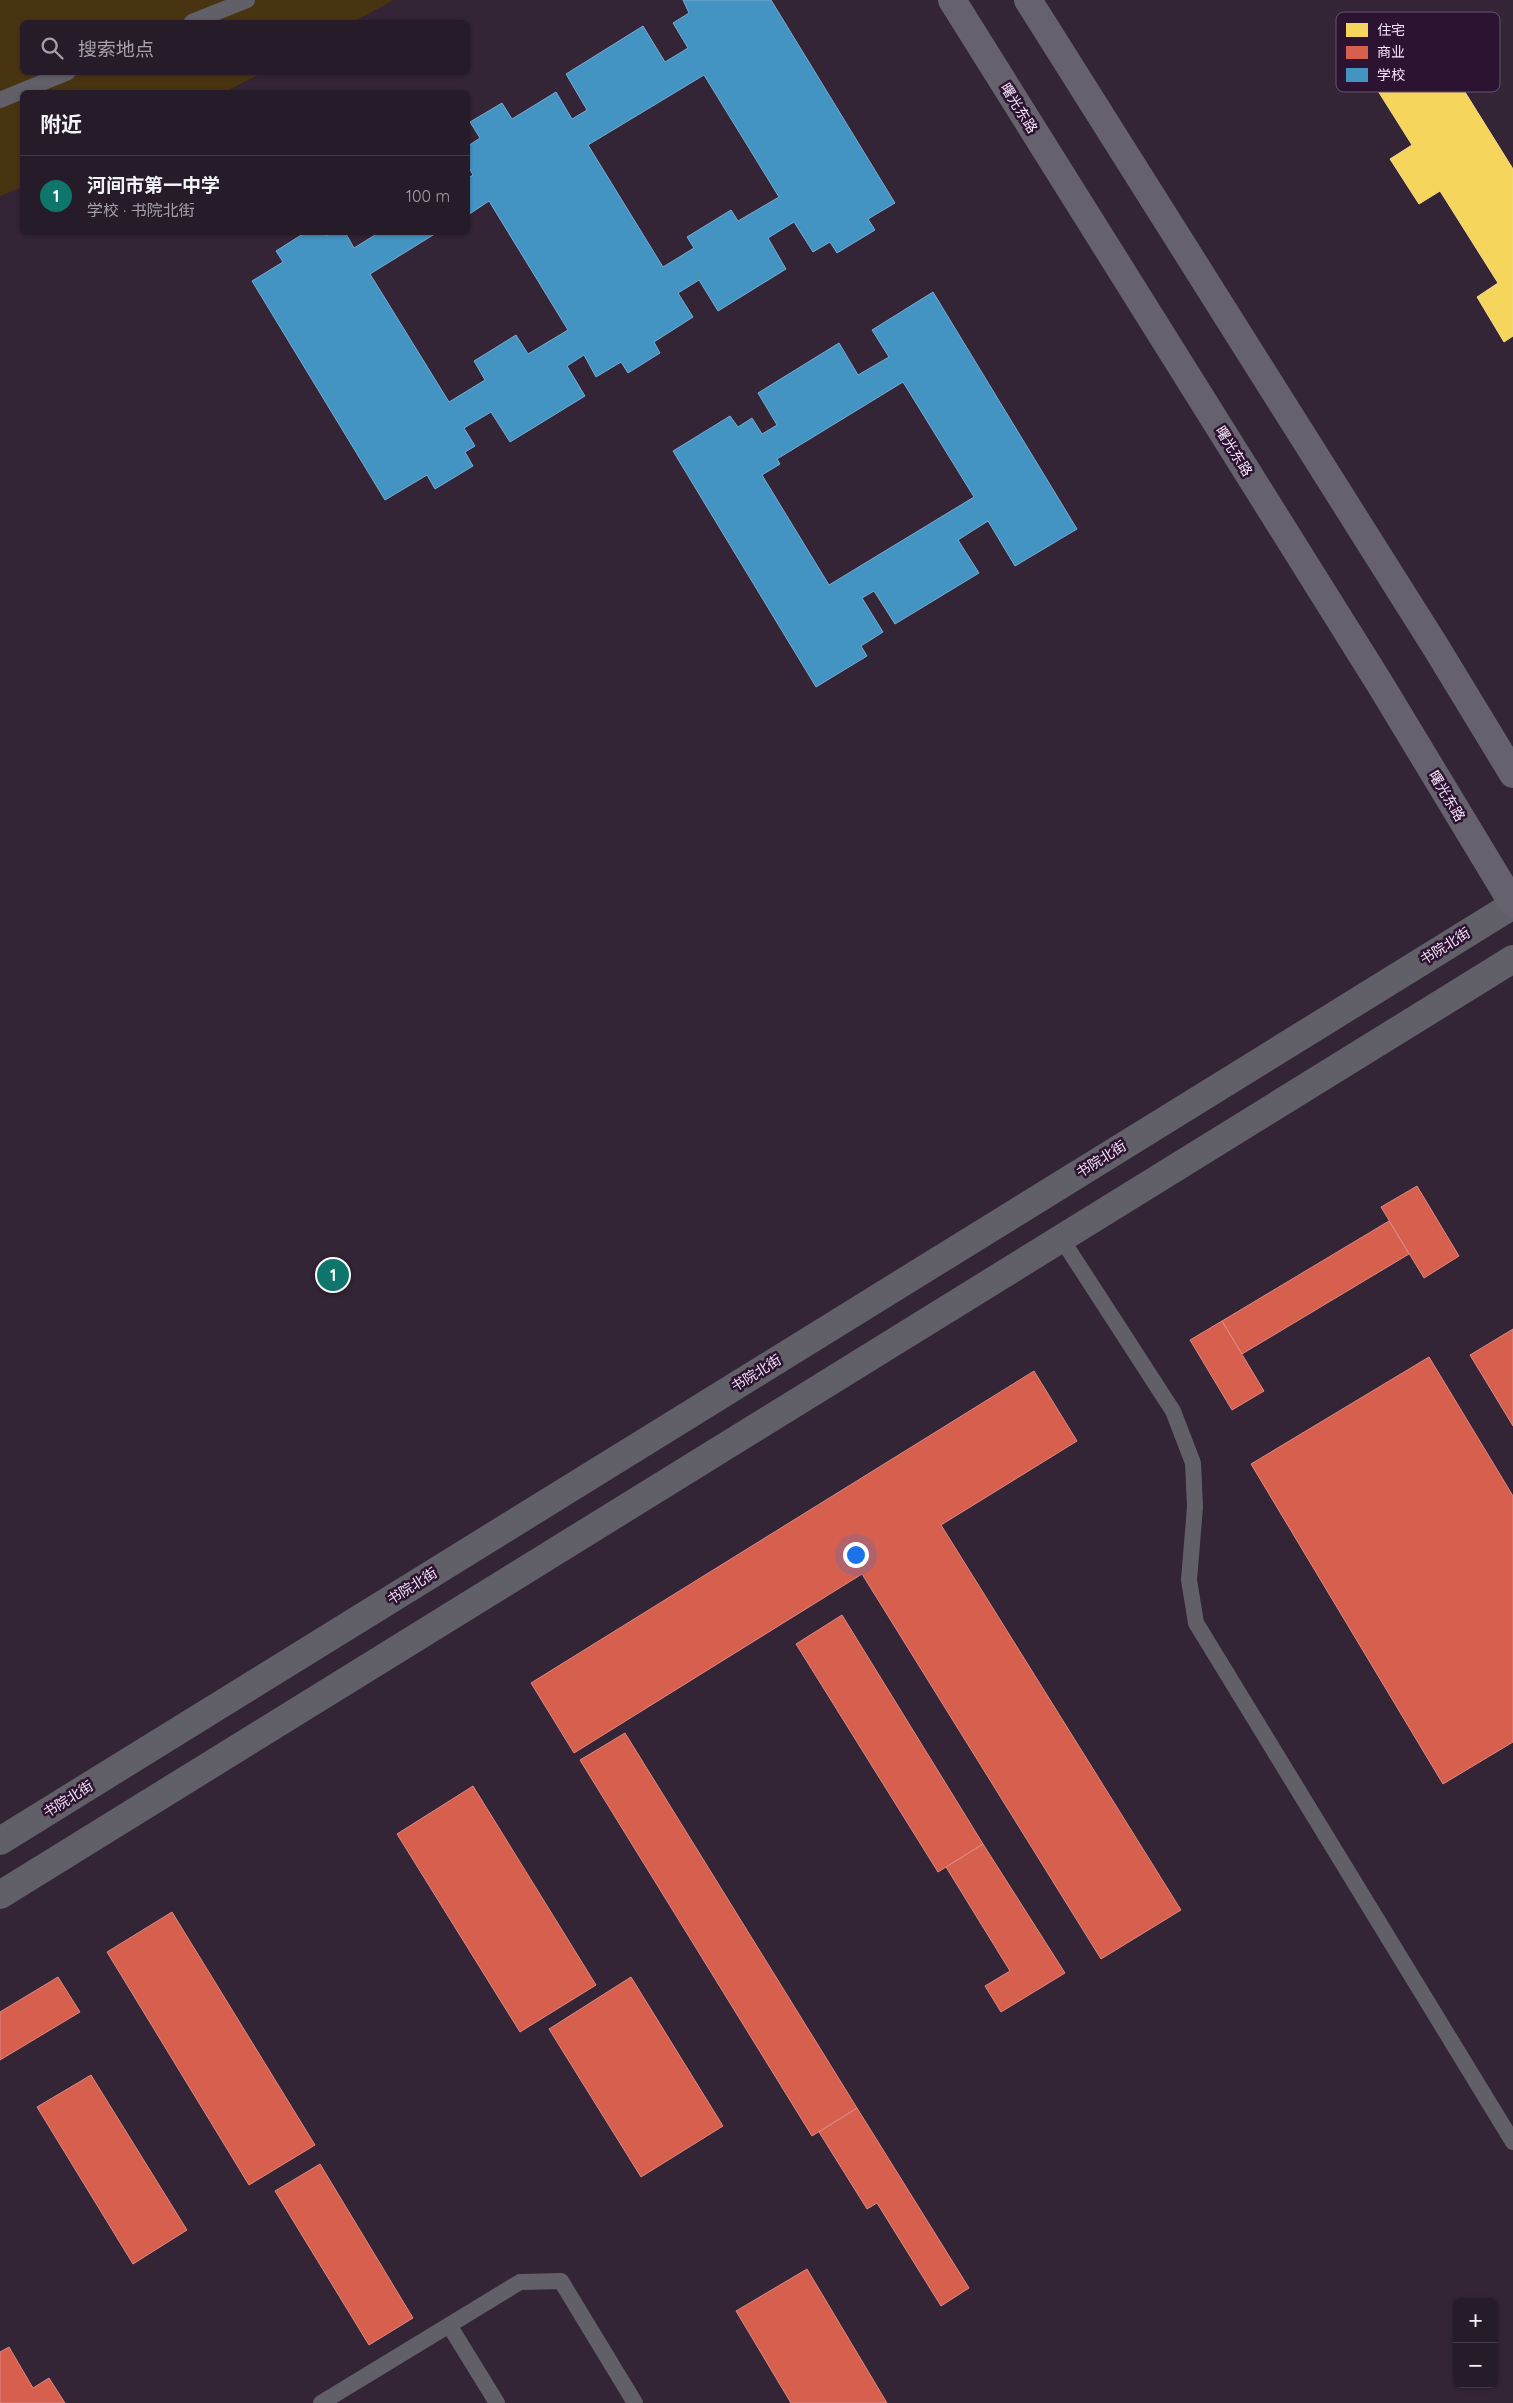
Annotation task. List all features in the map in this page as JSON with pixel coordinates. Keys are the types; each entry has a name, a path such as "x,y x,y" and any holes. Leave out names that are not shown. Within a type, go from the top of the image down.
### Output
{"main road":[{"name":"曙光东路","path":"952,0 1374,676 1513,904"},
{"path":"1028,0 1437,649 1513,774"}],"street":[{"name":"书院北街","path":"0,1841 1513,904"},
{"path":"0,1895 1513,959"}],"lane":[{"path":"197,20 247,0"},
{"path":"24,90 61,75"},
{"path":"0,100 20,92"},
{"path":"1061,1238 1173,1411 1192,1464 1195,1507 1188,1580 1196,1623 1513,2142"},
{"path":"322,2403 520,2282 561,2281 635,2403"},
{"path":"450,2325 497,2403"}],"shaded area":[{"path":"0,0 394,0 357,20 20,20 20,75 258,75 229,90 20,90 20,188 0,196"}],"building: 住宅":[{"path":"1379,92 1465,92 1513,169 1513,336 1504,342 1477,297 1498,283 1440,191 1419,204 1390,159 1412,145"}],"building: 商业":[{"path":"1417,1186 1459,1256 1424,1278 1381,1207"},
{"path":"1389,1221 1409,1254 1242,1354 1222,1321"},
{"path":"1222,1321 1264,1391 1232,1410 1190,1340"},
{"path":"1513,1329 1513,1426 1470,1355"},
{"path":"1429,1357 1513,1496 1513,1742 1443,1784 1251,1464"},
{"path":"1034,1371 1077,1441 941,1525 1181,1910 1101,1959 862,1574 574,1753 531,1683"},
{"path":"842,1615 983,1844 938,1872 796,1644"},
{"path":"625,1733 857,2108 812,2136 580,1760"},
{"path":"473,1786 596,1985 520,2032 397,1834"},
{"path":"983,1844 1065,1973 1001,2012 985,1986 1010,1971 946,1867"},
{"path":"172,1912 315,2145 249,2185 107,1952"},
{"path":"58,1977 80,2012 0,2060 0,2012"},
{"path":"631,1977 723,2126 641,2177 549,2029"},
{"path":"91,2075 187,2230 133,2264 37,2107"},
{"path":"857,2108 969,2288 941,2306 877,2203 867,2209 819,2132"},
{"path":"320,2164 413,2318 369,2345 275,2191"},
{"path":"807,2269 887,2403 791,2403 736,2311"},
{"path":"9,2347 33,2388 49,2378 65,2403 0,2403 0,2352"}],"building: 学校":[{"path":"683,0 771,0 895,203 868,219 875,230 837,253 830,242 813,252 794,222 768,238 786,269 718,311 699,280 678,293 693,317 654,342 660,353 628,373 621,362 596,377 584,355 567,366 585,396 510,442 491,412 464,428 475,446 465,452 473,466 435,489 427,475 385,500 252,281 283,262 276,251 301,235 347,235 354,248 375,235 433,235 370,274 449,402 485,380 474,361 516,335 528,354 568,330 489,201 470,214 470,177 473,175 470,170 470,145 480,138 470,122 502,103 512,119 556,92 572,119 587,110 566,74 643,26 665,62 688,48 673,23 689,13","holes":["704,75 779,197 738,221 731,210 687,237 694,248 663,267 588,145"]},
{"path":"933,292 1077,529 1015,566 988,521 958,540 979,573 895,624 874,591 862,598 883,632 861,646 867,656 816,687 673,451 730,416 738,427 752,418 762,434 777,425 758,393 839,343 858,375 889,357 872,330","holes":["903,382 974,497 829,585 762,475 780,464 777,459"]}],"place":[{"name":"河间市第一中学","path":"333,1275"}]}
